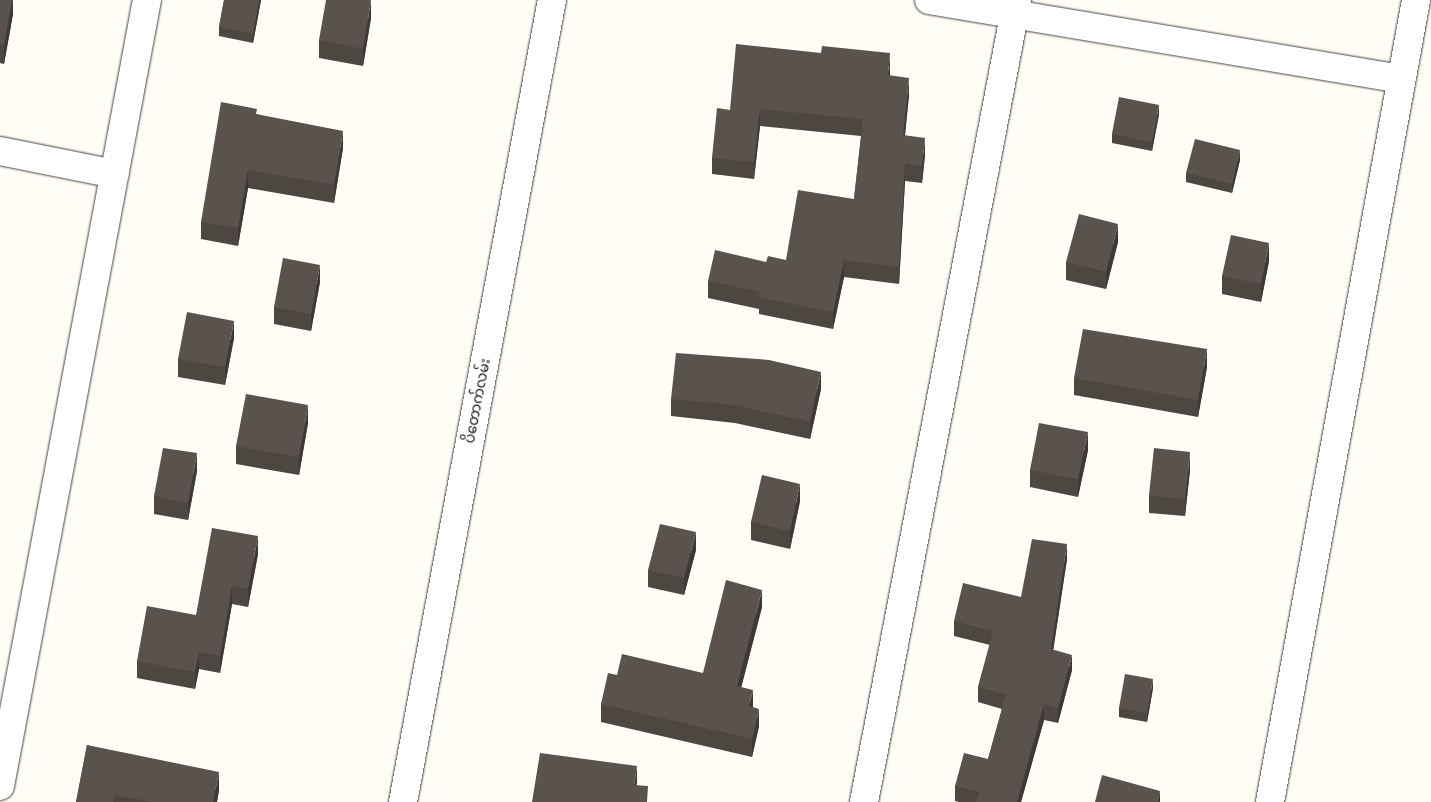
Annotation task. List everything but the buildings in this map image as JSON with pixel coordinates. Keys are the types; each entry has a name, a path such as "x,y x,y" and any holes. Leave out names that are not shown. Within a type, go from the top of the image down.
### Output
{"street":[{"path":"0,786 10,679 115,174 147,0"},
{"name":"ပိတောက်လမ်း","path":"403,802 552,0"},
{"path":"929,0 1016,8 1399,79"},
{"path":"1270,802 1399,79 1416,0"},
{"path":"864,802 1016,8"},
{"path":"0,151 115,174"}]}
